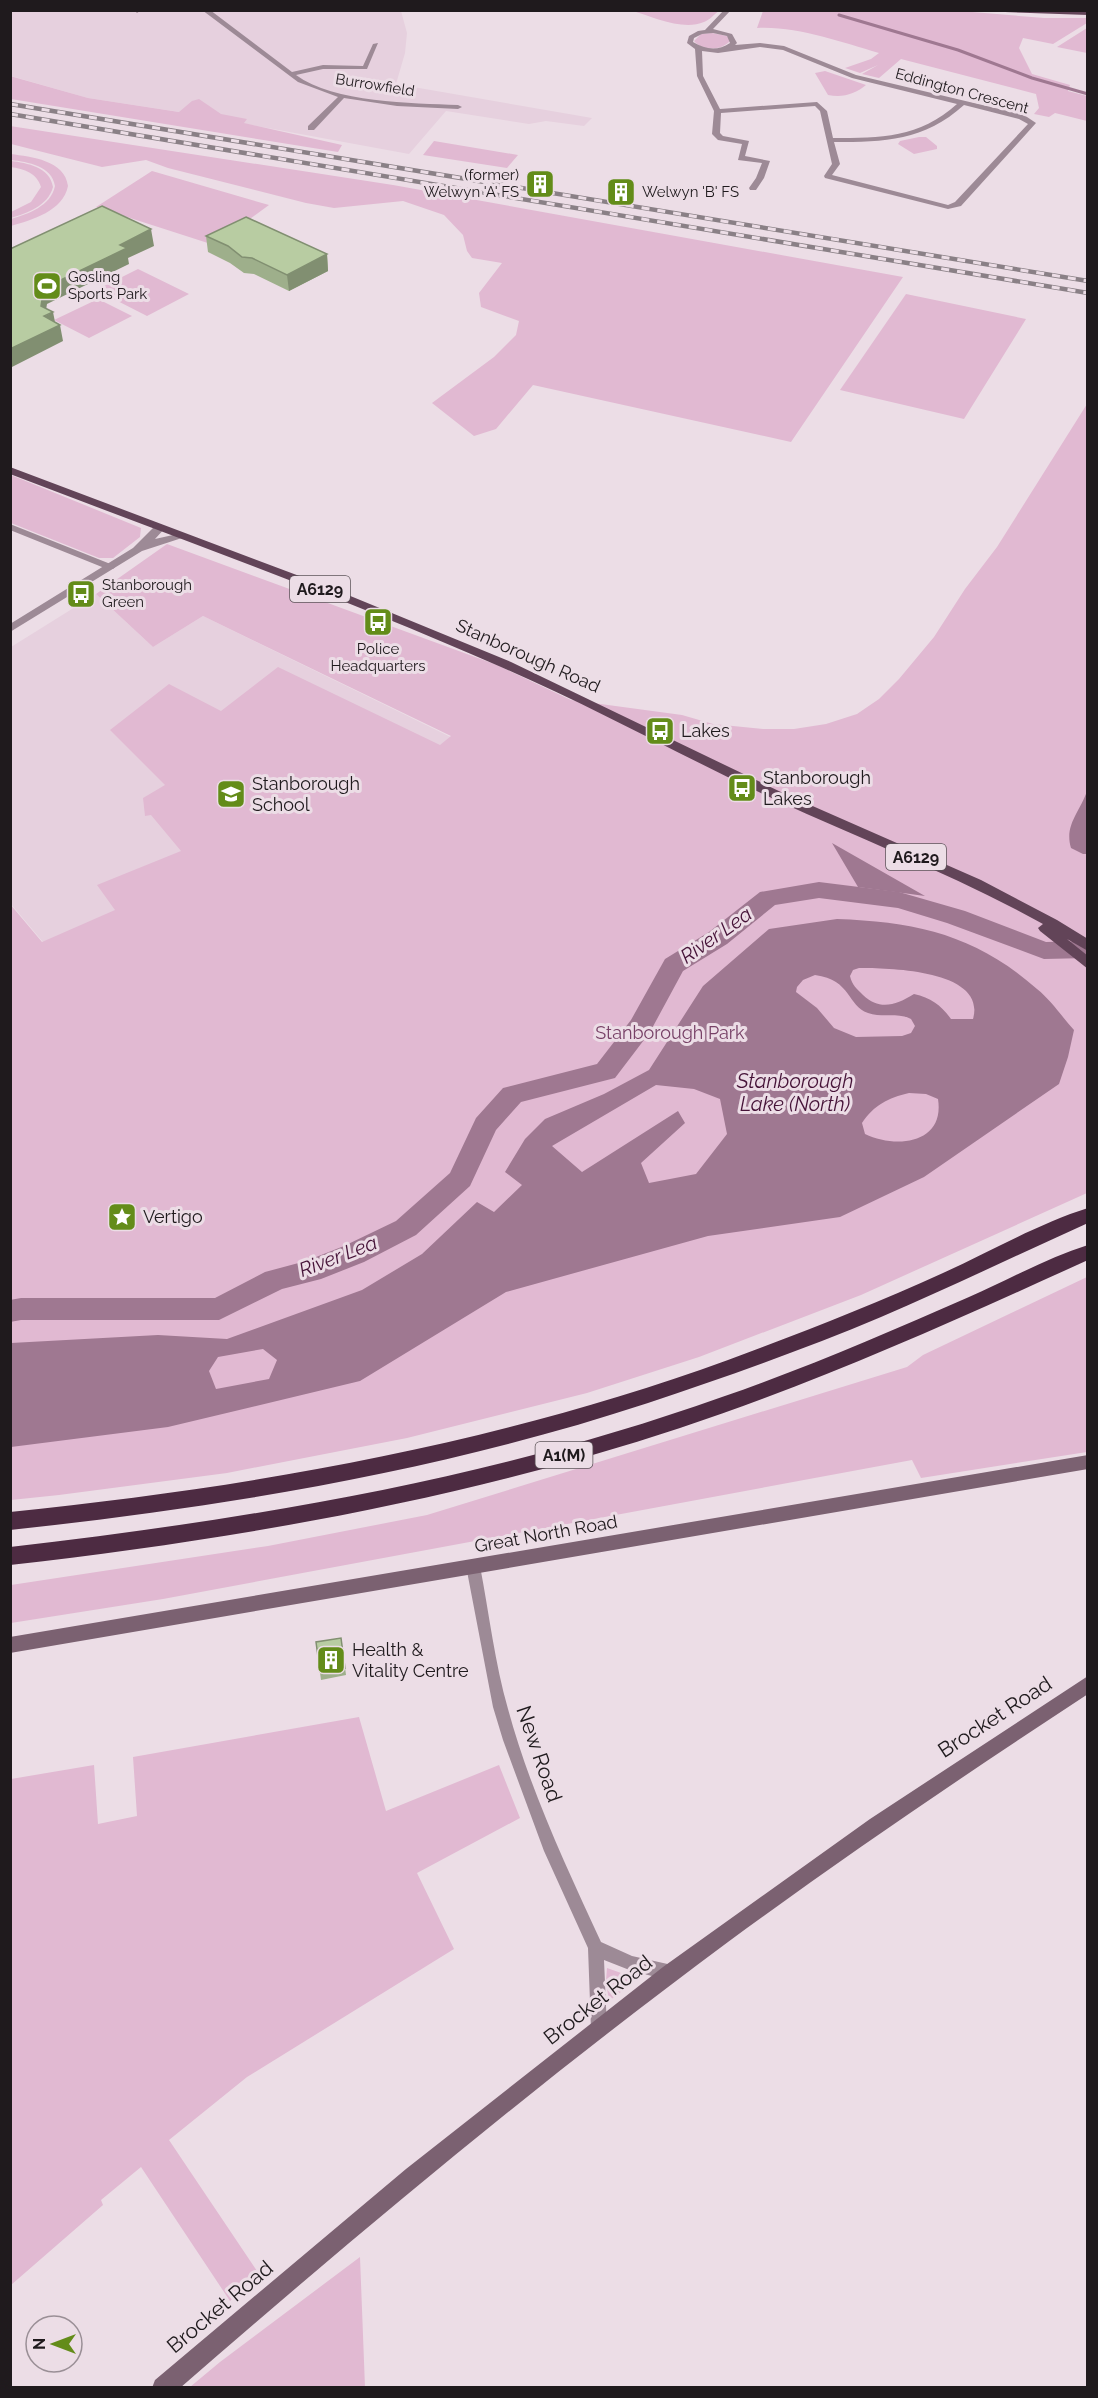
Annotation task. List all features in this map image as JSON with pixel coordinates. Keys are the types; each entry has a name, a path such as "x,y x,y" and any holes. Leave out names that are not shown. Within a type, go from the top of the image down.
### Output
{"highway":[{"name":"A1(M)","path":"10,1521 217,1496 360,1470 497,1438 615,1405 732,1366 890,1305 1088,1215"},
{"name":"A1(M)","path":"10,1556 137,1542 337,1509 427,1490 559,1457 678,1420 809,1373 1088,1252"}],"main road":[{"path":"1005,10 1088,13"},
{"name":"Stanborough Road","path":"10,470 507,665 776,794 1017,905"},
{"name":"A6129","path":"1017,905 1088,946"},
{"name":"A6129","path":"1017,905 1088,964"},
{"name":"Great North Road","path":"10,1645 1088,1462"},
{"name":"Brocket Road","path":"163,2388 343,2235 672,1973 946,1778 1088,1684"}],"street":[{"name":"Burrowfield","path":"205,10 291,74 311,86 342,96 396,104 458,107"},
{"path":"726,13 706,31 695,34 690,40 698,48 700,76 718,111 717,136 746,142 741,158 766,161 760,178 753,188"},
{"path":"700,63 734,43 724,27 726,13"},
{"name":"Eddington Crescent","path":"706,31 794,51 854,77 1029,119 1032,123 958,204 952,207 828,176 836,164 823,111 817,104 718,111"},
{"path":"291,74 323,67 365,68 376,44"},
{"name":"Eddington Crescent","path":"698,48 725,49 760,45"},
{"path":"311,128 342,96"},
{"path":"830,140 889,139 926,130 945,120 962,103"},
{"path":"10,527 110,567"},
{"path":"10,629 137,550 160,527"},
{"path":"137,550 182,536"},
{"name":"New Road","path":"473,1566 500,1707 510,1740 551,1851 596,1947 599,2029"},
{"path":"596,1947 614,1958 633,1965 672,1973"}],"shaded area":[{"path":"10,11 401,11 407,33 405,53 396,84 592,118 584,126 546,121 529,124 446,111 409,154 180,112 88,98 11,76"},
{"name":"Stanborough School","path":"96,594 153,647 203,616 510,766 69,973 11,904 11,647"}],"green space":[{"path":"948,10 1044,18 1087,18 1087,23 1053,44 1023,38 1019,48 1032,74 1070,85 1068,91 1087,96 1087,121 1055,113 1049,117 1034,114 1039,108 1036,94 901,59 879,78 862,74 878,65 860,73 845,68 871,59 879,53 803,32 757,28 763,11"},
{"path":"633,11 719,11 706,21 687,25 668,22"},
{"path":"1087,28 1087,53 1057,47"},
{"path":"712,33 727,36 730,41 722,47 707,48 694,41 701,34"},
{"path":"825,71 866,85 849,94 828,95 815,73"},
{"path":"10,76 88,98 179,112 192,101 199,99 221,114 247,119 244,123 342,145 338,152 11,99"},
{"path":"10,126 393,185 903,277 791,442 533,385 496,429 474,436 432,403 494,357 516,335 519,321 481,307 479,293 502,263 472,258 467,251 463,235 444,215 403,201 334,208 306,203 168,168 146,160 102,167 11,144"},
{"path":"926,137 937,146 937,149 914,154 898,144 900,141"},
{"path":"434,141 518,155 507,168 423,155"},
{"path":"11,154 46,161 54,165 66,177 68,186 60,202 46,213 11,226 11,219 31,212 44,204 53,193 55,186 53,179 44,170 32,164 11,160"},
{"path":"11,161 37,167 51,180 53,187 42,204 11,218 11,212 31,202 41,187 36,178 29,173 11,167"},
{"path":"152,171 269,205 214,245 96,207"},
{"path":"138,269 189,294 147,316 96,290"},
{"path":"906,294 1026,319 964,419 840,390"},
{"path":"98,299 132,316 89,338 54,320"},
{"name":"Stanborough Park","path":"1087,404 1087,1193 861,1295 699,1357 587,1393 407,1438 227,1473 11,1500 10,904 42,942 115,910 97,885 181,851 151,815 145,816 143,798 165,785 110,730 169,684 221,711 278,667 440,745 451,736 203,616 153,647 96,594 167,544 497,665 571,700 682,715 713,724 763,729 794,729 826,724 857,714 879,699 934,637 965,589 997,547"},
{"path":"11,475 141,528 140,537 113,558 99,558 11,523"},
{"path":"1087,1277 1087,1452 921,1478 912,1460 163,1599 11,1623 11,1585 268,1546 427,1515 907,1367 923,1355"},
{"path":"359,1717 386,1811 499,1765 520,1818 417,1873 454,1949 247,2077 169,2140 259,2274 230,2301 141,2167 101,2200 103,2205 11,2285 11,1779 94,1765 98,1824 137,1816 133,1757"},
{"path":"607,1968 638,1979 609,2001 606,1981"},
{"path":"360,2257 365,2387 190,2387 220,2362"}],"water":[{"path":"1087,791 1087,854 1083,854 1071,848 1069,840 1071,825"},
{"path":"832,843 925,896 858,887"},
{"name":"Stanborough Lake (North)","path":"837,919 893,924 944,935 991,956 1042,993 1074,1030 1059,1084 924,1177 840,1217 708,1236 506,1292 360,1381 168,1427 11,1447 11,1343 158,1335 227,1339 362,1290 422,1254 477,1202 494,1212 522,1185 505,1172 525,1139 545,1119 604,1094 649,1070 703,986 769,929","holes":["873,968 912,971 951,981 965,990 973,1003 973,1019 951,1019 935,1003 914,994 888,1005 876,1003 869,1000 853,984 850,976 853,970","815,975 827,978 842,987 861,1010 873,1014 906,1017 911,1019 915,1026 911,1033 902,1036 856,1037 834,1028 817,1008 796,992 803,980","656,1085 694,1089 720,1099 727,1134 696,1174 649,1183 641,1163 685,1123 678,1111 582,1172 552,1146","926,1094 938,1099 938,1114 934,1126 926,1134 904,1141 877,1139 865,1134 862,1123 871,1111 882,1103 901,1095","263,1349 277,1360 269,1379 216,1389 209,1371 218,1357"]}],"building":[{"name":"Gosling Sports Park","path":"102,206 151,229 120,245 127,248 44,288 41,306 53,312 44,316 60,325 10,349 10,249"},
{"path":"246,217 327,254 287,275 252,258 242,257 228,246 206,236"},
{"name":"Health & Vitality Centre","path":"341,1638 345,1668 320,1672 316,1642"}],"waterway":[{"path":"839,15 958,50 1032,78 1088,94"},
{"name":"River Lea","path":"10,1311 21,1309 219,1309 275,1280 311,1271 354,1254 406,1228 461,1179 485,1125 512,1095 606,1071 641,1026 674,965 718,938 768,898 819,890 899,900 956,917 1044,951 1088,949"}],"railway":[{"path":"10,104 1088,281"},
{"path":"10,114 1088,293"}],"place":[{"name":"(former) Welwyn 'A' FS","path":"540,184"},
{"name":"Welwyn 'B' FS","path":"621,192"},
{"name":"Gosling Sports Park","path":"47,286"},
{"name":"Stanborough Green","path":"81,594"},
{"name":"Police Headquarters","path":"378,622"},
{"name":"Lakes","path":"660,731"},
{"name":"Stanborough Lakes","path":"742,788"},
{"name":"Stanborough School","path":"231,794"},
{"name":"Vertigo","path":"122,1217"},
{"name":"Health & Vitality Centre","path":"331,1660"}]}
